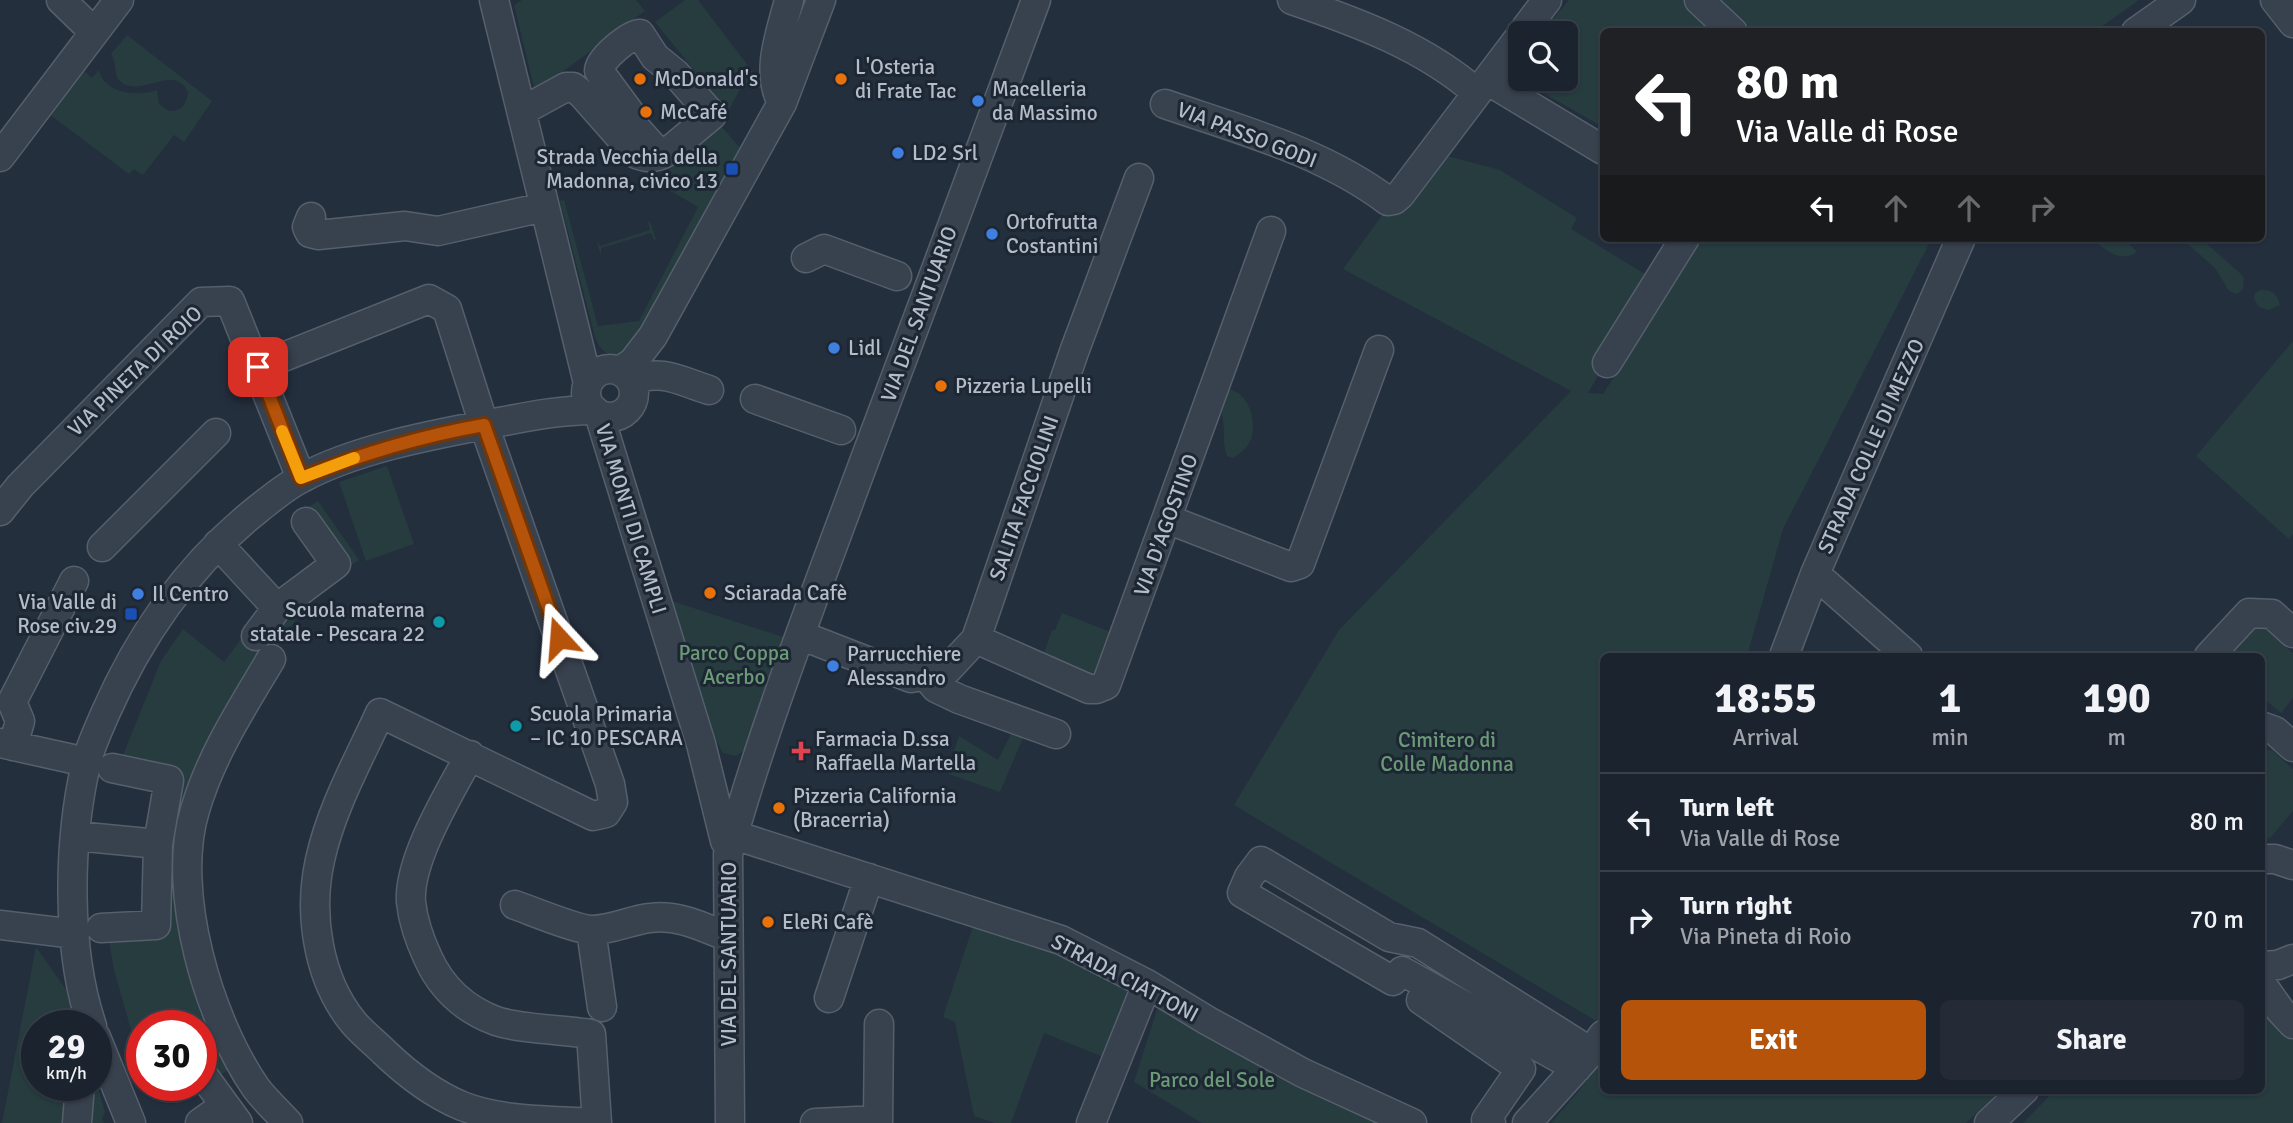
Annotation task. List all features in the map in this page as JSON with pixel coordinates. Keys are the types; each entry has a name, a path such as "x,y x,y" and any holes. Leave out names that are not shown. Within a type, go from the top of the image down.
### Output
{"street":[{"path":"61,0 94,32"},
{"path":"0,157 119,0"},
{"name":"VIA MONTI DI CAMPLI","path":"494,0 576,329 603,388 701,744 732,839"},
{"path":"782,103 775,80 776,55 789,0"},
{"path":"603,388 633,362 647,344 719,196 782,103 821,0"},
{"name":"VIA DEL SANTUARIO","path":"730,1123 728,937 732,839 797,629 1037,0"},
{"path":"1293,0 1415,49 1458,77 1600,148"},
{"name":"VIA PASSO GODI","path":"1531,21 1547,0"},
{"path":"1699,0 1729,28"},
{"path":"2142,28 2181,0"},
{"path":"2275,0 2293,23"},
{"path":"522,111 573,87 634,153 646,157 663,154 712,115 676,74 654,57 643,36 638,34 633,35 601,62 599,71 630,113 636,128 663,154"},
{"name":"VIA PASSO GODI","path":"1166,104 1300,151 1343,173 1388,201 1394,201 1508,52"},
{"name":"SALITA FACCIOLINI","path":"926,676 948,669 976,639 1074,352 1139,178"},
{"path":"311,217 307,227 310,233 318,235 405,226 438,231 544,207"},
{"name":"VIA D'AGOSTINO","path":"976,639 1089,689 1106,685 1271,231"},
{"path":"1607,363 1683,242"},
{"name":"STRADA COLLE DI MEZZO","path":"1785,653 1815,574 1959,242"},
{"path":"806,258 824,249 897,276"},
{"path":"258,367 429,299 447,309 484,425 610,784 613,802 606,814 593,816 470,755 380,713 328,827 319,863 315,902 317,935 325,970 338,998 354,1022 395,1063 425,1087 463,1107 502,1116 596,1123 591,1034 499,1022 473,1011 449,992 434,971 420,937 411,900 418,860 470,755"},
{"name":"VIA PINETA DI ROIO","path":"0,511 20,486 201,302 230,302 301,478"},
{"path":"1167,519 1291,568 1300,564 1379,350"},
{"path":"88,1010 82,985 88,931 73,878 76,836 99,765 117,687 144,638 176,591 218,544 262,506 301,478 392,446 433,434 547,412 603,388 646,376 663,374 709,390"},
{"path":"755,399 841,430"},
{"path":"102,547 216,433"},
{"path":"256,636 277,608 336,564 306,522"},
{"path":"218,544 277,608"},
{"path":"1815,574 1905,653"},
{"path":"0,925 88,931 156,925 158,844 169,780 6,745 20,721 12,702 74,580"},
{"path":"2211,653 2249,613 2272,614 2293,633"},
{"path":"797,629 911,678 926,676 936,688 947,693 1056,734"},
{"path":"271,659 222,739 194,811 187,846 187,883 197,950 221,1027 256,1089 288,1123"},
{"path":"2265,727 2275,731 2293,747"},
{"path":"701,744 721,761 732,762 746,759 762,742"},
{"path":"76,836 158,844"},
{"name":"STRADA CIATTONI","path":"732,839 869,878 1061,940 1147,984 1303,1073 1412,1123"},
{"path":"2265,859 2293,865"},
{"path":"1261,861 1389,937 1418,943 1590,1052 1398,976 1242,893 1249,877 1261,861"},
{"path":"829,998 869,878"},
{"path":"515,905 591,930 632,924 650,918 677,919 695,923 728,937"},
{"path":"591,930 601,1007"},
{"path":"1398,976 1418,943"},
{"path":"2265,978 2278,965 2293,959"},
{"path":"1398,976 1521,1069 1486,1120 1491,1123"},
{"path":"2265,983 2293,1024"},
{"path":"1091,1123 1147,984"},
{"path":"815,1123 878,1122 879,1024"},
{"path":"1527,1123 1590,1052"},
{"path":"112,1076 131,1123"},
{"path":"201,1123 231,1114 217,1094"},
{"path":"1990,1123 2020,1094"},
{"path":"77,1123 79,1101"}],"green space":[{"path":"522,0 636,0 645,11 535,92 514,5"},
{"path":"685,0 698,0 765,88 741,87 728,112 655,22"},
{"path":"1569,0 1688,0 1720,28 1600,28 1600,125 1540,91 1578,91 1578,21 1551,21"},
{"path":"1718,0 2139,0 2100,28 1751,28"},
{"path":"127,35 212,101 184,142 174,135 143,175 134,169 129,174 49,114 83,70 92,78 99,70 108,84 123,92 157,90 159,104 169,111 183,106 188,93 182,84 175,80 137,86 127,85 119,80 111,54"},
{"path":"721,126 741,149 636,347 617,356 609,354 601,348 595,337 560,201 564,200 598,326 639,321 698,207 655,182"},
{"name":"Cimitero di Colle Madonna","path":"1440,154 1500,170 1577,218 1571,229 1655,280 1588,393 1603,394 1699,242 1930,242 1783,529 1748,653 1600,653 1598,1022 1234,805 1339,630 1571,391 1343,269 1383,214"},
{"path":"648,222 656,239 654,240 651,233 601,248 601,256 596,239 600,246 650,230"},
{"path":"2096,242 2127,242 2137,252 2119,256"},
{"path":"2186,242 2205,242 2241,274 2244,278 2243,289 2237,294 2229,291 2215,268"},
{"path":"2260,290 2273,293 2280,305 2268,310 2259,307 2254,299 2255,293"},
{"path":"2293,341 2293,534 2289,539 2196,456"},
{"path":"1228,389 1235,391 1245,400 1253,421 1249,443 1233,458 1225,452 1221,407 1222,393"},
{"path":"387,466 414,544 366,561 339,482"},
{"path":"318,501 359,560 348,567 308,507"},
{"path":"275,593 299,615 216,737 188,810 166,804 171,780 121,760 161,661 183,629 224,662"},
{"name":"Parco Coppa Acerbo","path":"672,601 789,639 748,748 736,756 723,753 707,722"},
{"path":"1062,613 1116,634 1092,681 1042,659 1052,630 1055,630"},
{"path":"2251,625 2262,626 2293,653 2293,698 2281,713 2265,700 2265,653 2226,653"},
{"path":"1014,728 1025,733 1000,792 946,773 959,736 998,760"},
{"path":"2272,750 2293,769 2293,811 2270,838 2265,837 2265,751"},
{"path":"167,877 181,877 234,1066 219,1076 217,1010 126,1012 114,970 107,928 168,925"},
{"path":"976,917 1135,982 1108,1059 1044,1033 1011,1123 995,1123 974,1116 955,1022 943,1017"},
{"path":"36,947 70,995 75,1010 24,1010"},
{"name":"Parco del Sole","path":"1160,1000 1391,1123 1202,1123 1134,1082"},
{"path":"2265,1010 2293,1040 2293,1123 2023,1123 2051,1094 2265,1094"},
{"path":"21,1025 21,1101 102,1101 105,1112 102,1119 104,1123 2,1123"},
{"path":"1600,1062 1600,1094 1997,1094 1966,1123 1551,1123"}],"slow traffic":[{"path":"282,431 301,478 354,458"}],"place":[{"name":"McDonald's","path":"640,79"},
{"name":"L'Osteria di Frate Tac","path":"841,79"},
{"name":"Macelleria da Massimo","path":"978,101"},
{"name":"McCafé","path":"646,112"},
{"name":"LD2 Srl","path":"898,153"},
{"name":"Strada Vecchia della Madonna, civico 13","path":"732,169"},
{"name":"Ortofrutta Costantini","path":"992,234"},
{"name":"Lidl","path":"834,348"},
{"name":"Pizzeria Lupelli","path":"941,386"},
{"name":"Sciarada Cafè","path":"710,593"},
{"name":"Il Centro","path":"138,594"},
{"name":"Via Valle di Rose civ.29","path":"131,614"},
{"name":"Scuola materna statale - Pescara 22","path":"439,622"},
{"name":"Parrucchiere Alessandro","path":"833,666"},
{"name":"Scuola Primaria – IC 10 PESCARA","path":"516,726"},
{"name":"Farmacia D.ssa Raffaella Martella","path":"801,751"},
{"name":"Pizzeria California (Bracerria)","path":"779,808"},
{"name":"EleRi Cafè","path":"768,922"}],"route":[{"path":"258,367 301,478 345,461 433,434 484,425 559,638"}]}
